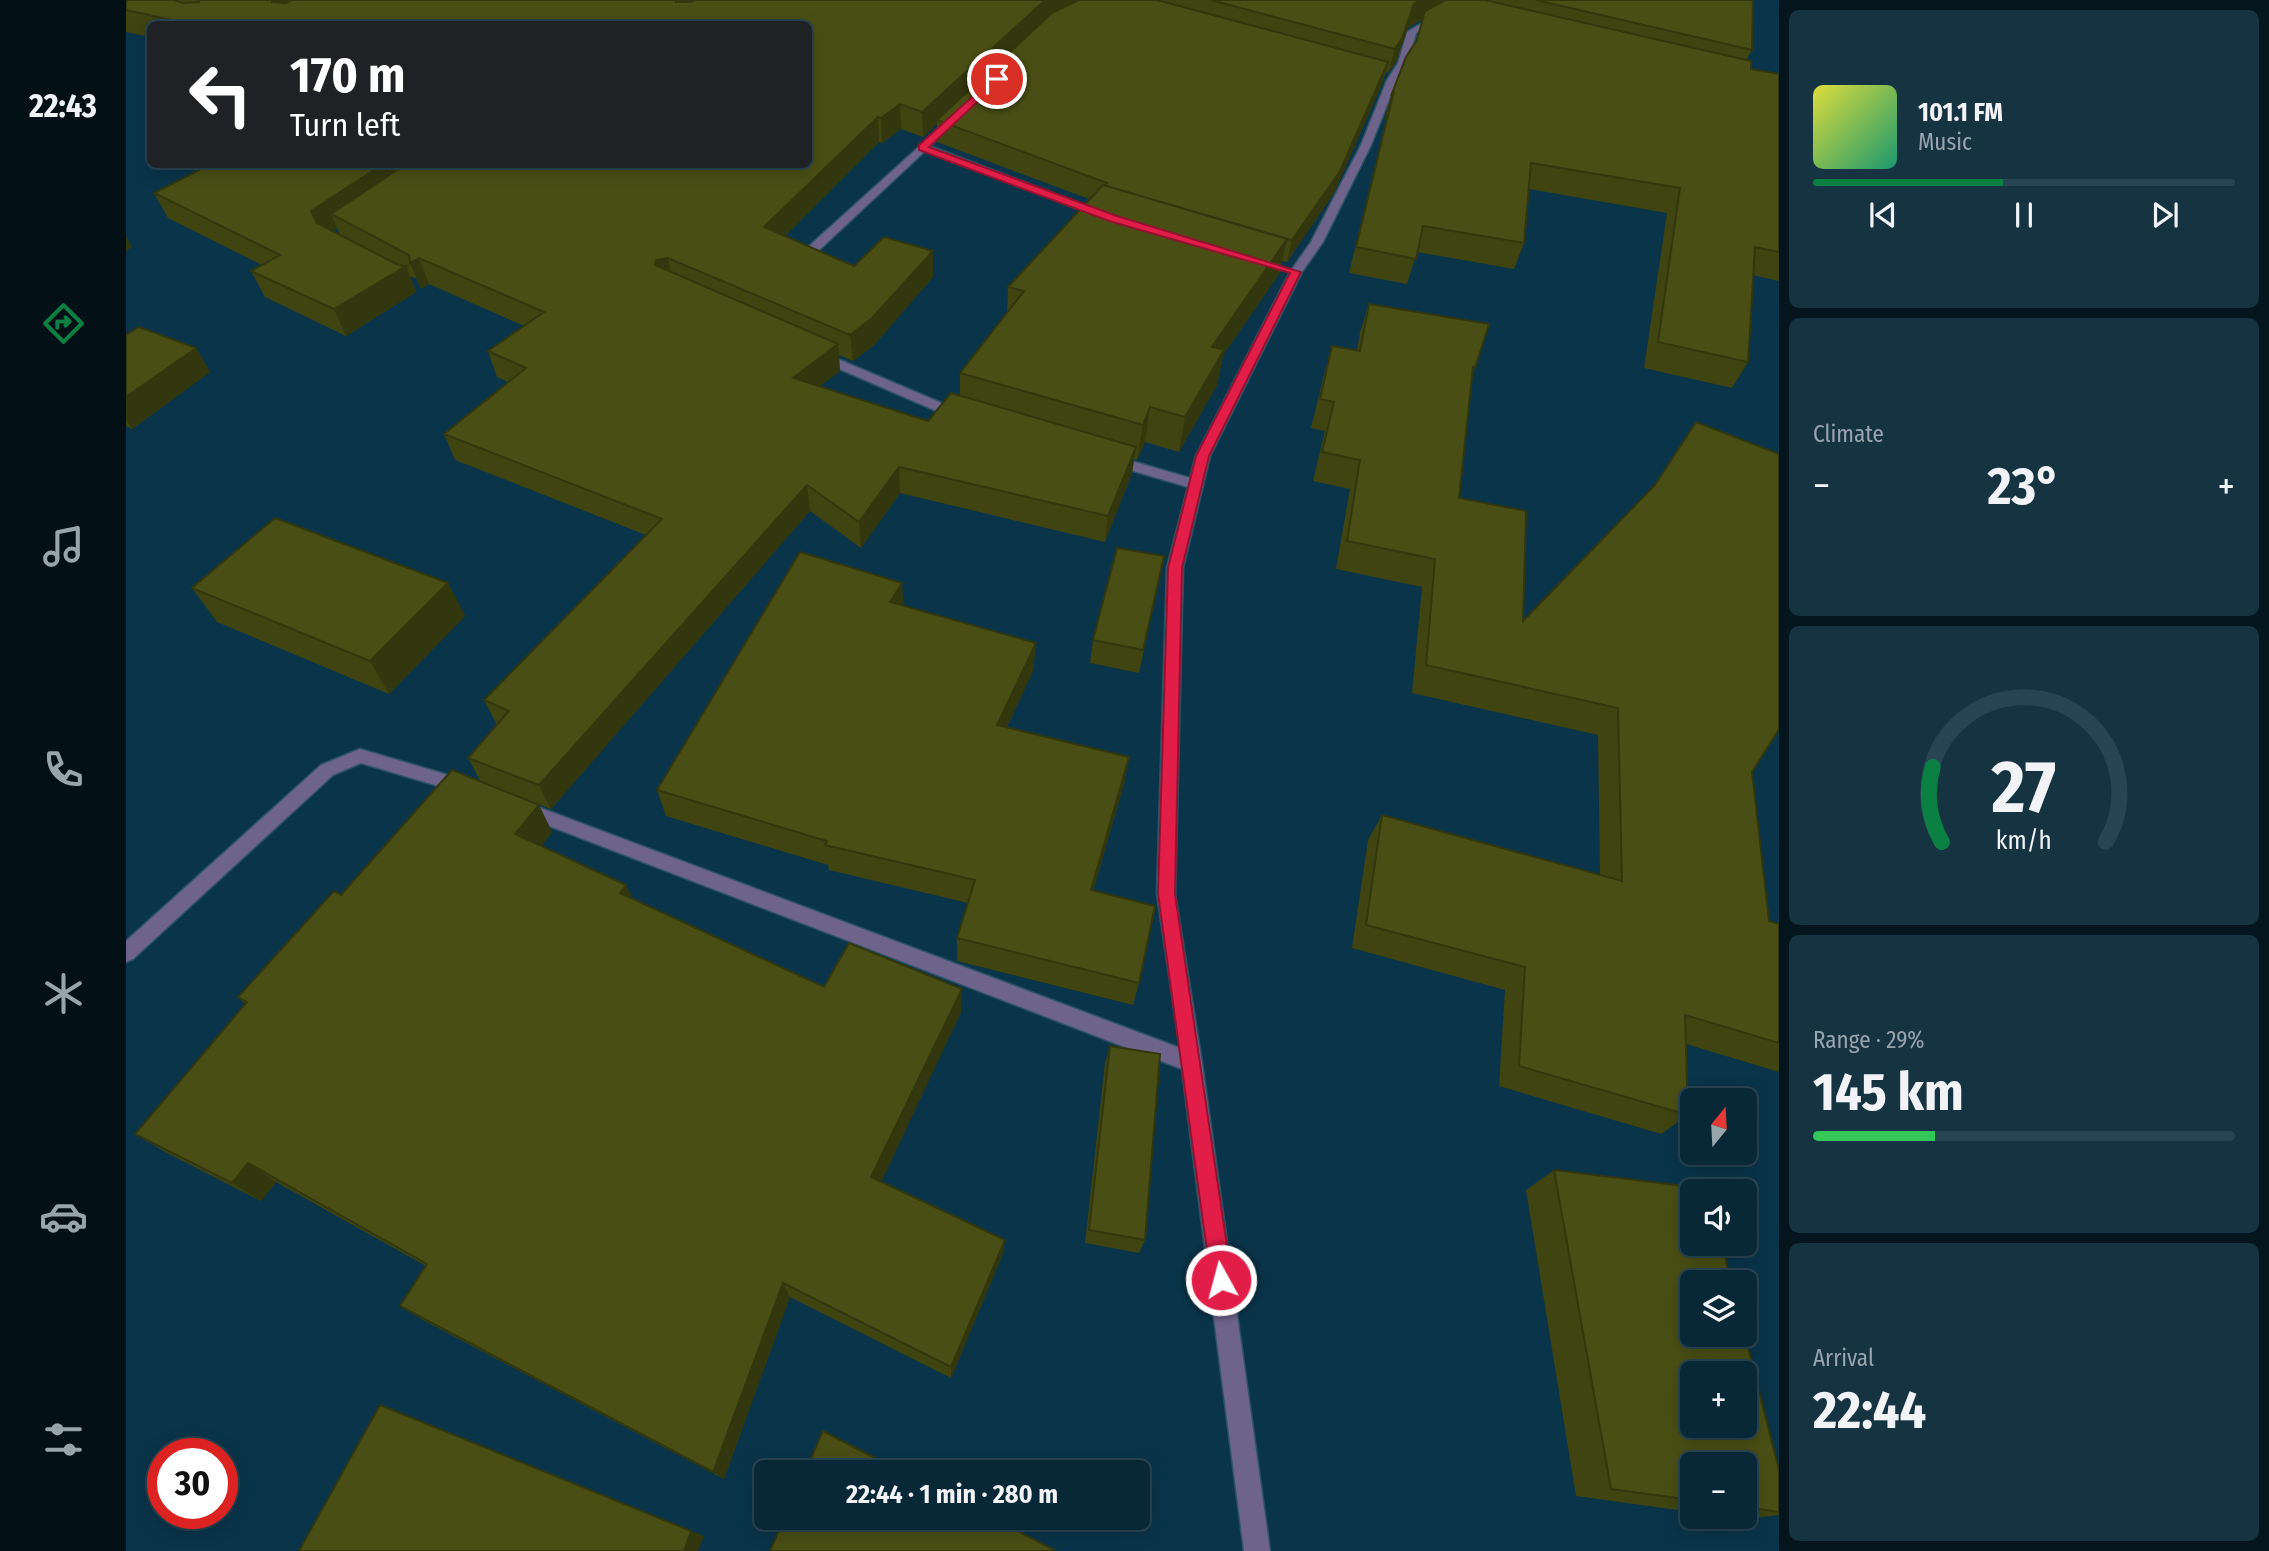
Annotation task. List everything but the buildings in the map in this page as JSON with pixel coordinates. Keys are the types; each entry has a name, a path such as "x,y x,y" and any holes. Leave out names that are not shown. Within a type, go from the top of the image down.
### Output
{"street":[{"path":"1257,1551 1192,1063 1166,894 1175,568 1203,456 1289,270 1317,242 1360,157 1386,78 1403,63 1412,32 1452,8"},
{"path":"812,250 960,113"},
{"path":"923,148 1113,218"},
{"path":"808,350 974,420"},
{"path":"1091,454 1196,484"},
{"path":"126,953 327,770 360,757 443,779 482,793"},
{"path":"508,803 1192,1063"}],"route":[{"path":"997,79 923,148 1113,218 1296,272 1203,456 1175,568 1166,894 1221,1280"}]}
